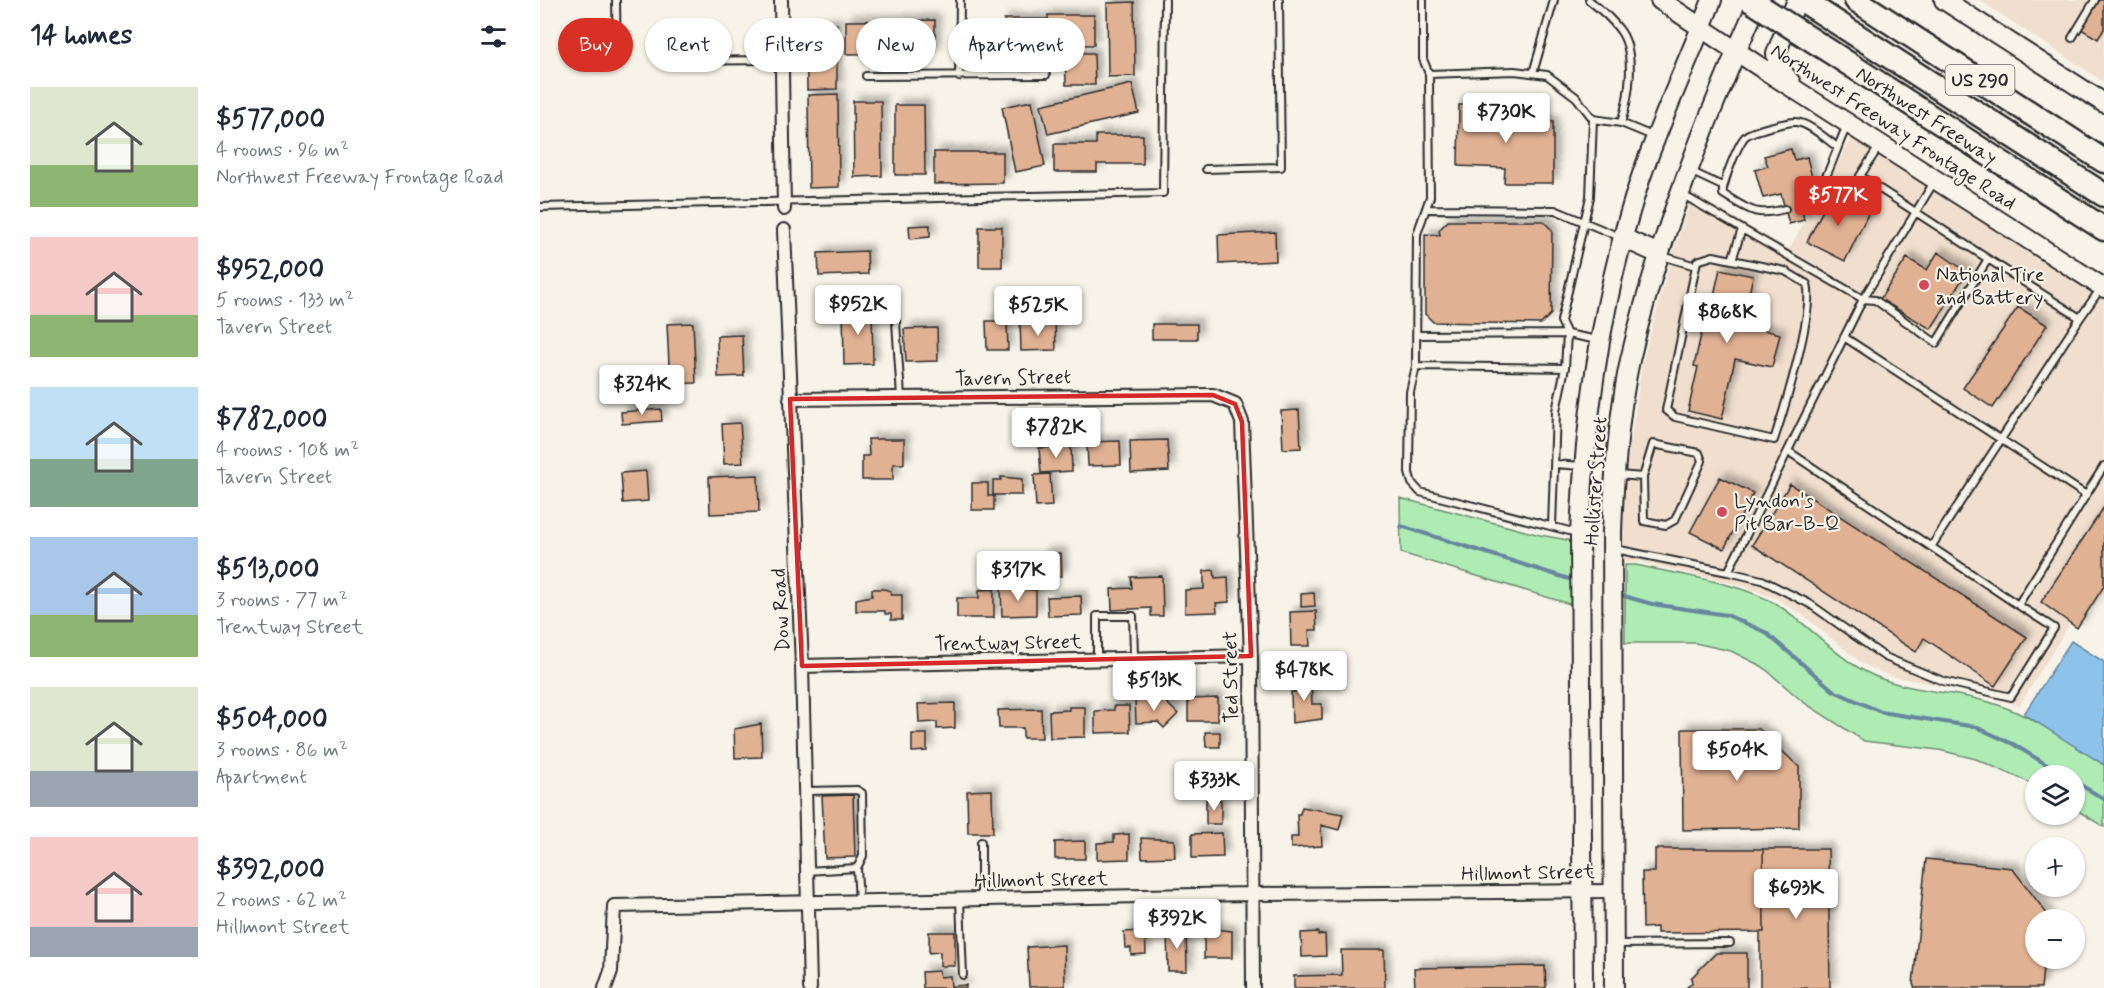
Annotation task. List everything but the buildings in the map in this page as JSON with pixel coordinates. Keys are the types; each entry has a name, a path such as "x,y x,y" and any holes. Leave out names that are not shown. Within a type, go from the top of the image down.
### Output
{"highway":[{"name":"Northwest Freeway","path":"1750,0 2095,224 2104,239"},
{"path":"1802,0 2104,195"},
{"name":"US 290","path":"1856,0 2104,161"}],"main road":[{"name":"Northwest Freeway Frontage Road","path":"1660,0 2103,288"},
{"name":"Hollister Street","path":"1583,988 1580,534 1583,466 1600,340 1623,238 1655,137 1712,0"},
{"name":"Hollister Street","path":"1614,988 1611,548 1614,474 1630,361 1659,255 1680,194 1759,0"},
{"path":"1795,88 1778,66 1776,54 1797,0"},
{"path":"1944,0 2104,103"},
{"path":"1623,238 1659,255"}],"street":[{"path":"781,0 782,18"},
{"path":"784,72 784,206"},
{"name":"Dow Road","path":"784,230 802,666 806,903 810,988"},
{"name":"Tavern Street","path":"790,399 1213,395 1235,404"},
{"name":"Ted Street","path":"1235,404 1242,422 1251,656 1253,988"},
{"name":"Trentway Street","path":"802,666 1251,656"},
{"name":"Hillmont Street","path":"605,988 610,971 614,906 1251,894 1614,891"}],"lane":[{"path":"616,0 616,18"},
{"path":"959,77 960,0"},
{"path":"540,207 765,203 784,206 816,202 1163,193 1166,0"},
{"path":"1206,169 1281,167 1279,0"},
{"path":"1423,0 1423,59 1429,74 1430,197 1418,234 1416,366 1410,392 1409,472 1420,492 1580,534"},
{"path":"1533,74 1554,0"},
{"path":"1589,0 1621,30 1630,64 1629,96 1621,123"},
{"path":"2072,38 2095,0"},
{"path":"1429,74 1472,71 1547,75 1576,97 1593,119 1590,197 1561,321 1567,334 1565,368 1556,411 1552,526"},
{"path":"866,76 1046,75"},
{"path":"1593,119 1621,123 1655,137"},
{"path":"1785,209 1766,214 1754,213 1723,194 1722,186 1743,139 1752,133 1798,122 1836,146"},
{"path":"1802,205 1813,199 1836,155 1836,146 1848,123"},
{"path":"1881,144 1860,176 2080,318"},
{"path":"1689,171 1722,186"},
{"path":"1728,572 1863,299 1936,179"},
{"path":"1680,194 1863,299 1875,300 1936,343 1988,259"},
{"path":"1428,209 1541,208 1555,210 1623,238"},
{"path":"1732,260 1742,229"},
{"path":"1659,255 1696,266"},
{"path":"1713,256 1732,260 1785,271 1807,284 1809,290 1794,370 1774,440 1675,417 1666,410 1699,259 1713,256"},
{"path":"1931,547 2080,318 2103,288"},
{"path":"896,307 901,398"},
{"path":"1416,335 1567,334 1600,340"},
{"path":"1844,337 2086,495"},
{"path":"1416,366 1565,368"},
{"path":"1653,444 1699,453 1701,461 1675,520 1666,525 1644,521 1643,477 1653,444"},
{"path":"1611,548 1762,580 1810,604 1885,657 1943,681 2011,697 2054,628 1788,451"},
{"path":"1555,464 1583,466"},
{"path":"2018,605 2104,466"},
{"path":"1614,474 1643,477"},
{"path":"1097,659 1097,616 1133,616 1134,658"},
{"path":"805,791 857,790 862,793 862,856 856,868 858,902"},
{"path":"981,842 981,899"},
{"path":"806,871 856,868"},
{"path":"960,900 963,975"},
{"path":"1614,944 1730,943"}],"highlighted area":[{"path":"1213,395 1235,404 1242,422 1251,656 802,666 790,399"}],"shaded area":[{"path":"1979,0 2104,0 2104,82"},
{"path":"1853,136 2104,293 2104,568 2019,706 1983,694 1891,676 1864,665 1804,616 1775,598 1743,586 1641,562 1618,562 1618,529 1642,364 1671,258 1688,209 1684,201 1688,191 1789,249"}],"green space":[{"path":"1400,498 1540,535 1573,541 1573,605 1401,553"},
{"path":"1625,565 1636,565 1689,576 1761,596 1788,612 1843,657 1866,672 1881,679 1911,687 1974,698 2005,707 2035,721 2104,765 2104,827 2085,815 2085,765 2025,765 2025,781 1976,759 1939,750 1864,741 1803,702 1763,667 1731,651 1695,643 1625,643"}],"water":[{"path":"2071,641 2104,662 2104,765 2024,714"}],"waterway":[{"path":"1401,526 1569,579"},
{"path":"1624,596 1652,604 1727,615 1765,632 1834,691 1881,712 1976,727 2013,744 2047,765"},
{"path":"2085,788 2104,799"}],"place":[{"name":"National Tire and Battery","path":"1924,285"},
{"name":"Lyndon's Pit Bar-B-Q","path":"1722,512"}]}
